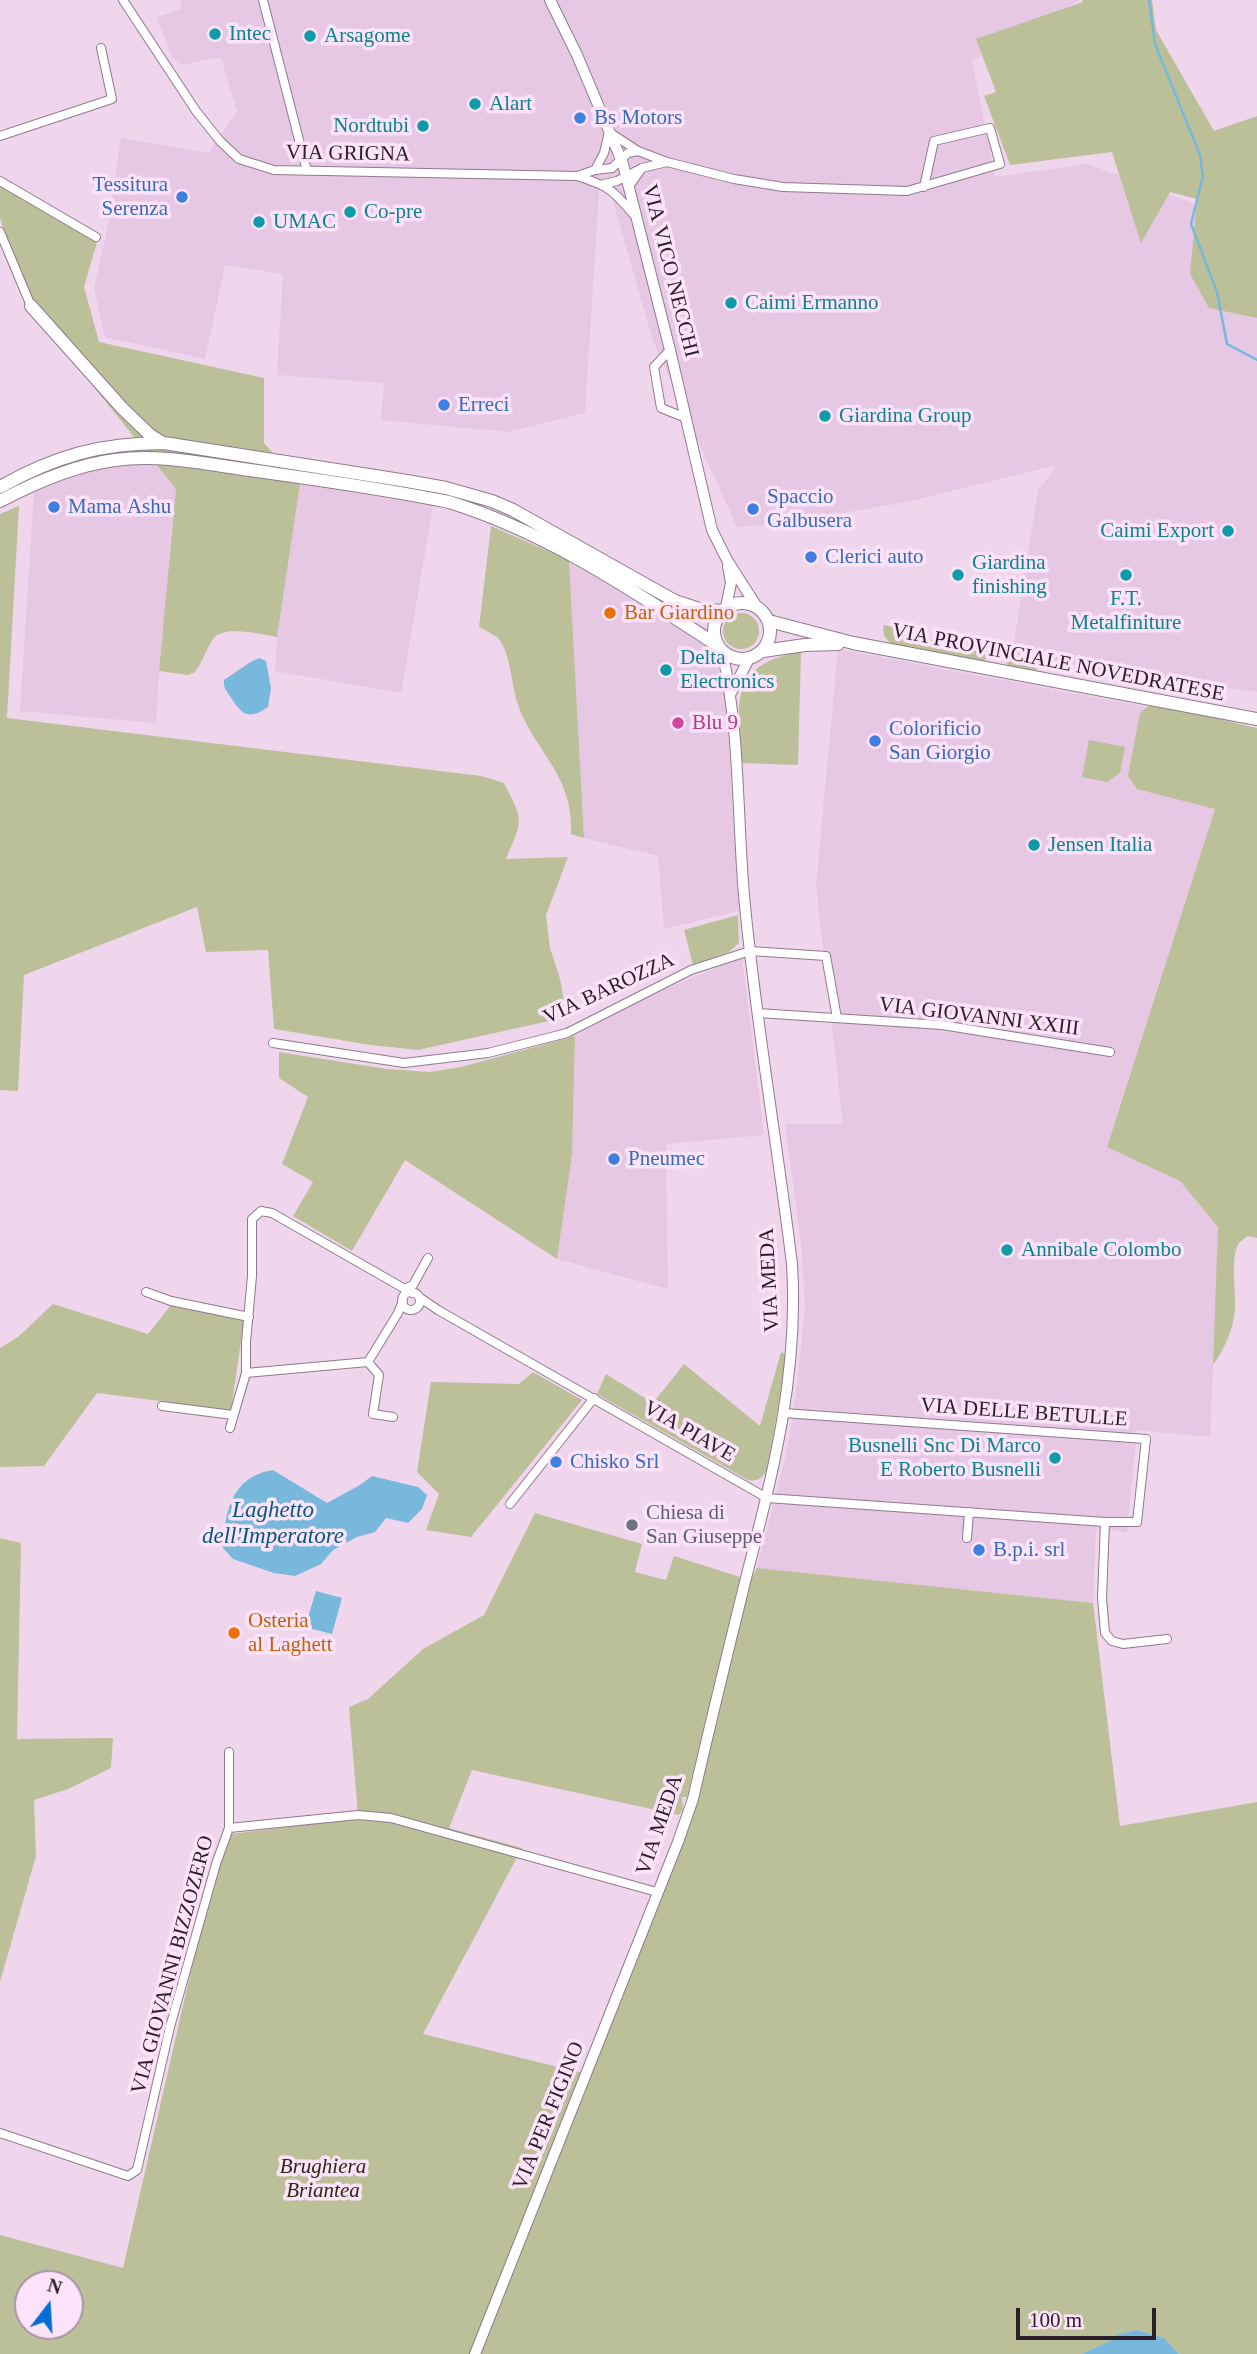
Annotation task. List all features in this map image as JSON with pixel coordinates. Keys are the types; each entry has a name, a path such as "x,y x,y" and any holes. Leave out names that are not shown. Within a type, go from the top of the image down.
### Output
{"main road":[{"path":"31,306 122,408 150,435 163,443"},
{"path":"0,487 54,460 89,449 163,443 446,488 492,501 538,523 675,601 699,609 724,609 743,603 757,607 769,621 771,634 763,651 749,659 734,658 645,597 582,561 519,527 449,502 200,463 137,457 99,462 65,472 0,501"},
{"path":"720,648 714,627 724,609"},
{"name":"VIA PROVINCIALE NOVEDRATESE","path":"769,621 853,643 1257,719"},
{"name":"VIA PROVINCIALE NOVEDRATESE","path":"763,651 805,645 853,643"}],"street":[{"name":"VIA GRIGNA","path":"122,0 196,111 239,159 274,170 577,176 604,184 620,197 639,220"},
{"path":"263,0 307,171"},
{"name":"VIA VICO NECCHI","path":"550,0 621,158 628,180 712,530 727,560 757,607"},
{"path":"0,136 112,99 101,48"},
{"path":"595,170 604,153 609,132 638,151 667,162 734,179 783,187 907,191 924,187 1000,164 990,128 934,141 924,187"},
{"path":"577,176 612,168 628,153 638,151"},
{"path":"604,184 628,180 642,168 667,162"},
{"path":"612,168 628,180"},
{"path":"0,181 96,237"},
{"path":"0,232 31,306"},
{"path":"670,350 654,367 661,408 686,418"},
{"name":"VIA VICO NECCHI","path":"724,609 732,583 727,560"},
{"name":"VIA MEDA","path":"657,1892 692,1799 767,1498 784,1413 795,1309 792,1264 743,883 731,693 720,648"},
{"path":"731,693 749,659"},
{"path":"751,951 829,957 837,1018"},
{"name":"VIA BAROZZA","path":"273,1043 404,1063 488,1053 566,1033 691,970 751,951"},
{"name":"VIA GIOVANNI XXIII","path":"758,1013 943,1026 1110,1052"},
{"name":"VIA PIAVE","path":"249,1317 253,1276 252,1219 261,1211 272,1213 408,1298 429,1305 767,1498"},
{"path":"368,1362 408,1298 428,1258"},
{"path":"146,1292 171,1301 249,1317 246,1373 230,1428"},
{"path":"408,1298 413,1310 429,1305"},
{"path":"246,1373 368,1362"},
{"path":"368,1362 379,1375 373,1414 393,1417"},
{"path":"510,1504 594,1398"},
{"path":"162,1406 233,1415"},
{"name":"VIA DELLE BETULLE","path":"784,1413 1146,1439 1137,1522 1105,1522"},
{"path":"767,1498 1105,1522 1102,1598 1105,1633 1112,1641 1123,1644 1167,1639"},
{"path":"967,1538 969,1512"},
{"path":"229,1752 229,1828"},
{"name":"VIA GIOVANNI BIZZOZERO","path":"0,2133 128,2176 137,2170 170,2027 216,1864 229,1828 358,1815 391,1818 657,1892"},
{"name":"VIA PER FIGINO","path":"475,2354 657,1892"}],"shaded area":[{"path":"180,0 1080,0 972,61 995,177 1088,164 1257,227 1257,692 1012,655 1038,490 1058,465 906,502 781,524 737,527 653,341 610,191 599,190 585,413 508,432 381,420 384,383 277,375 283,274 225,265 205,359 105,337 94,288 107,230 121,138 208,153 237,112 221,57 182,65 172,57 157,17 182,9"},
{"path":"153,462 176,489 156,723 20,711 34,492 120,463"},
{"path":"300,484 433,506 401,693 275,671 277,637"},
{"path":"569,560 631,589 715,650 725,684 739,911 664,929 658,856 584,838"},
{"path":"838,649 1242,725 1107,1146 1180,1181 1219,1227 1210,1437 1137,1430 1127,1532 1096,1529 1093,1603 757,1568 786,1455 805,1309 801,1243 785,1124 843,1124 816,885"},
{"path":"742,957 764,1135 666,1144 668,1289 557,1259 572,1155 575,1036 642,999"}],"green space":[{"path":"1082,0 1152,0 1156,30 1214,131 1257,116 1257,318 1209,308 1190,274 1197,199 1170,192 1141,243 1112,152 1010,165 984,96 996,92 976,39 1083,2"},
{"path":"0,186 97,242 84,287 99,342 264,378 264,443 300,484 277,637 235,631 219,634 195,672 188,675 159,671 176,489 26,303 0,218"},
{"path":"19,506 7,718 481,776 504,783 519,821 506,859 568,857 546,915 550,948 560,979 567,1017 418,1050 274,1029 268,950 206,952 197,907 24,975 18,1091 0,1090 0,514"},
{"path":"491,526 569,560 584,838 571,834 567,796 518,705 501,642 479,627"},
{"path":"741,613 754,618 759,631 754,644 741,649 728,644 723,631 728,618"},
{"path":"883,625 900,628 900,634 993,652 982,661 892,645 884,636"},
{"path":"801,652 798,765 741,763 739,705 742,690 749,677 760,666"},
{"path":"1006,654 1042,661 1035,671 1009,666 1006,663"},
{"path":"1149,706 1190,712 1257,728 1257,1238 1248,1236 1236,1249 1234,1317 1228,1338 1213,1365 1218,1227 1180,1181 1107,1147 1215,809 1137,789 1128,776 1140,713"},
{"path":"1089,740 1125,747 1120,773 1107,782 1082,777"},
{"path":"738,915 739,943 729,952 693,965 684,930"},
{"path":"575,1036 572,1155 557,1259 405,1160 352,1251 293,1216 313,1182 282,1164 308,1097 279,1078 279,1052 387,1069 430,1072 461,1067"},
{"path":"53,1304 148,1334 171,1305 244,1320 231,1410 97,1393 44,1466 0,1467 0,1348 18,1337"},
{"path":"781,1352 787,1355 767,1470 757,1480 748,1480 597,1394 606,1374 653,1403 684,1364 760,1426"},
{"path":"533,1372 582,1400 471,1537 426,1530 439,1494 417,1472 431,1382 519,1384"},
{"name":"Brughiera Briantea","path":"535,1513 642,1544 635,1572 666,1580 674,1556 740,1577 687,1797 682,1797 683,1809 679,1815 472,1770 449,1828 522,1848 423,2034 587,2074 475,2354 0,2354 0,2235 123,2268 222,1835 361,1818 358,1815 349,1707 368,1699 423,1649 484,1615"},
{"path":"0,1538 21,1543 17,1739 113,1738 111,1768 68,1789 34,1800 36,1856 0,1982"},
{"path":"757,1568 1093,1603 1120,1826 1257,1802 1257,2354 1179,2354 1164,2338 1137,2330 1118,2334 1111,2341 1082,2354 478,2354 670,1873 749,1583"}],"water":[{"path":"259,658 266,661 271,688 268,707 255,714 246,714 225,688 224,680"},
{"name":"Laghetto dell'Imperatore","path":"273,1470 327,1503 372,1476 418,1487 427,1495 422,1509 408,1523 386,1518 375,1532 357,1537 333,1550 321,1564 295,1576 274,1573 233,1559 223,1548 229,1509 239,1488 259,1474"},
{"path":"316,1591 342,1598 332,1634 305,1627"},
{"path":"1137,2330 1164,2338 1179,2354 1082,2354 1110,2341 1118,2334"}],"waterway":[{"path":"1149,0 1155,44 1200,155 1203,176 1191,224 1217,292 1227,344 1257,360"}],"place":[{"name":"Intec","path":"215,34"},
{"name":"Arsagome","path":"310,36"},
{"name":"Alart","path":"475,104"},
{"name":"Bs Motors","path":"580,118"},
{"name":"Nordtubi","path":"423,126"},
{"name":"Tessitura Serenza","path":"182,197"},
{"name":"Co-pre","path":"350,212"},
{"name":"UMAC","path":"259,222"},
{"name":"Caimi Ermanno","path":"731,303"},
{"name":"Erreci","path":"444,405"},
{"name":"Giardina Group","path":"825,416"},
{"name":"Mama Ashu","path":"54,507"},
{"name":"Spaccio Galbusera","path":"753,509"},
{"name":"Caimi Export","path":"1228,531"},
{"name":"Clerici auto","path":"811,557"},
{"name":"Giardina finishing","path":"958,575"},
{"name":"F.T. Metalfiniture","path":"1126,575"},
{"name":"Bar Giardino","path":"610,613"},
{"name":"Delta Electronics","path":"666,670"},
{"name":"Blu 9","path":"678,723"},
{"name":"Colorificio San Giorgio","path":"875,741"},
{"name":"Jensen Italia","path":"1034,845"},
{"name":"Pneumec","path":"614,1159"},
{"name":"Annibale Colombo","path":"1007,1250"},
{"name":"Busnelli Snc Di Marco E Roberto Busnelli","path":"1055,1458"},
{"name":"Chisko Srl","path":"556,1462"},
{"name":"Chiesa di San Giuseppe","path":"632,1525"},
{"name":"B.p.i. srl","path":"979,1550"},
{"name":"Osteria al Laghett","path":"234,1633"}]}
